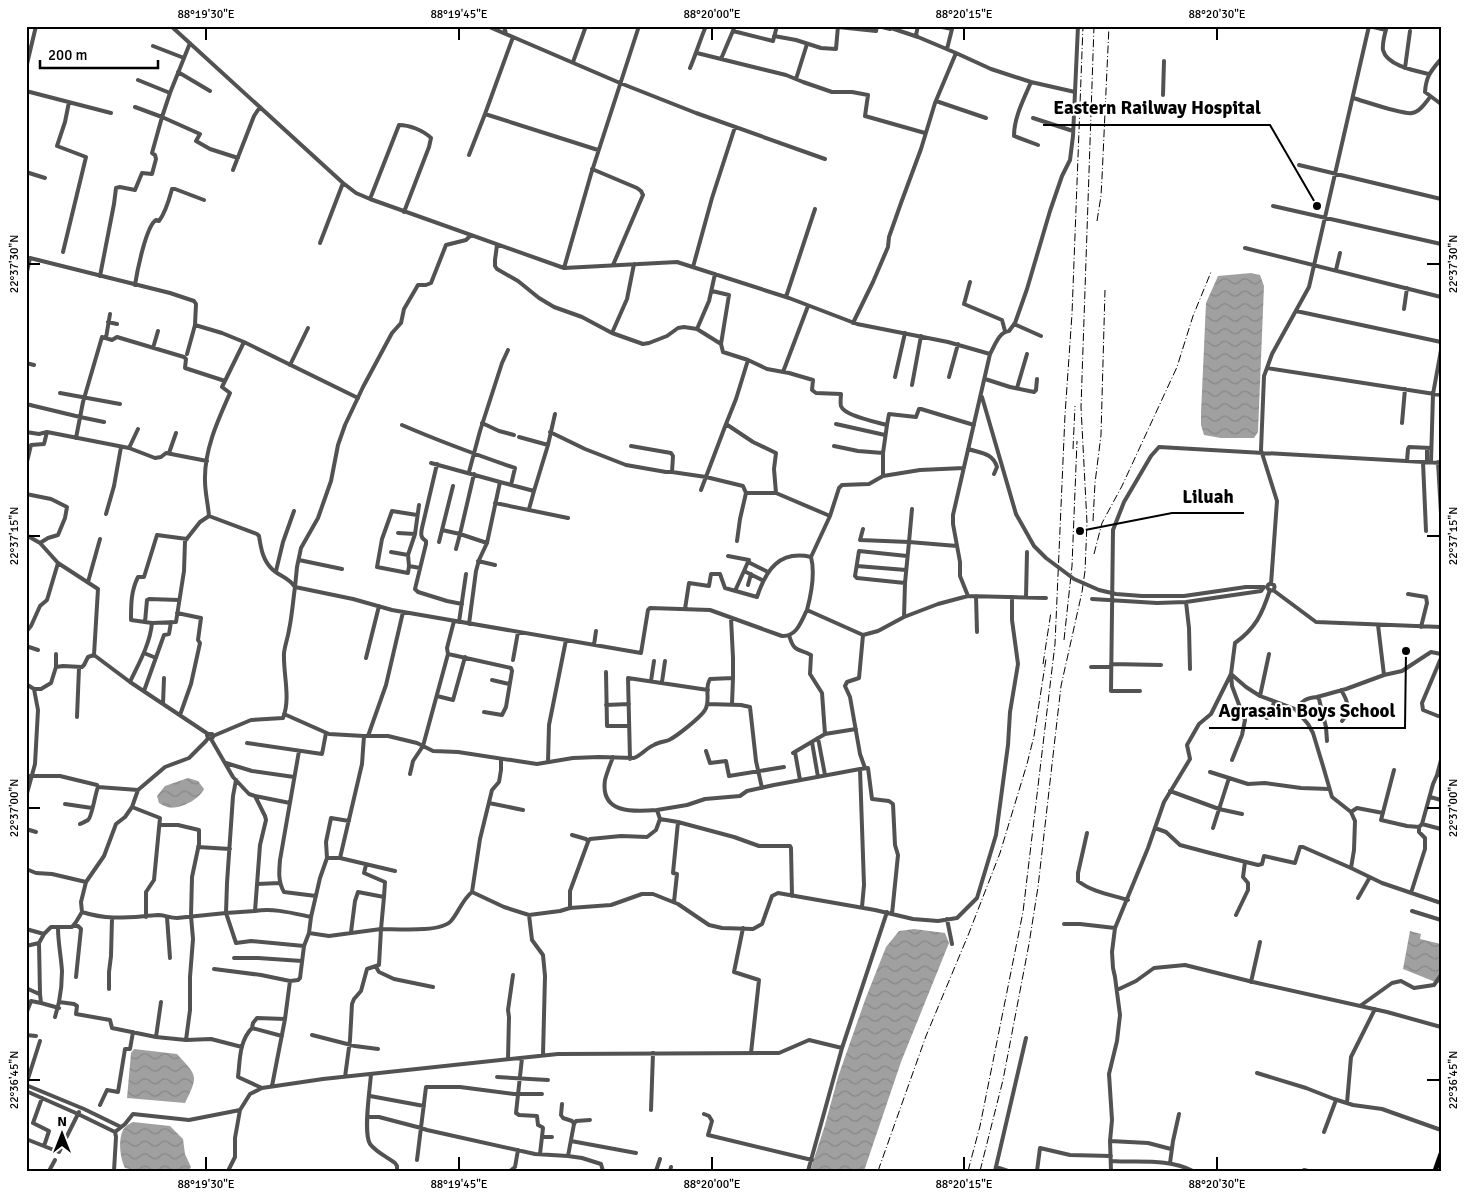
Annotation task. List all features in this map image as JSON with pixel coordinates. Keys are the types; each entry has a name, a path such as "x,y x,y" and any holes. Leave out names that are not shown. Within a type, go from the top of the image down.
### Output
{"main road":[{"path":"1435,1171 1441,1154"}],"street":[{"path":"26,68 36,26"},
{"path":"171,26 343,183 356,193 370,199 564,268 677,262 786,297 853,323 958,344 990,354"},
{"path":"486,26 620,83 825,159"},
{"path":"504,26 506,34"},
{"path":"573,62 586,26"},
{"path":"564,268 592,169 639,26"},
{"path":"690,68 706,26"},
{"path":"721,59 735,26"},
{"path":"733,31 773,41 777,26"},
{"path":"774,36 796,40 821,48 836,49 838,27 876,31 878,26 890,28 947,49 991,70 1030,82 1075,92"},
{"path":"918,26 916,35 918,37"},
{"path":"937,26 952,29 947,49"},
{"path":"968,596 960,576 960,562 953,515 990,354 1001,335 1009,331 1014,324 1027,289 1050,211 1062,176 1070,160 1078,26"},
{"path":"1232,760 1245,720 1232,686 1231,674 1235,643 1248,634 1263,612 1269,587 1277,502 1262,452 1264,376 1272,354 1309,287 1369,26 1387,28 1384,37 1384,51 1390,60 1404,68 1429,74"},
{"path":"1404,68 1410,31"},
{"path":"469,155 513,37"},
{"path":"100,276 116,188 135,190 142,173 152,174 156,159 152,153 162,117 190,43"},
{"path":"796,79 807,44"},
{"path":"153,46 184,58"},
{"path":"697,53 786,74 832,92 852,92 868,95 865,116 925,134"},
{"path":"853,323 888,247 936,101 956,53"},
{"path":"1441,59 1429,74 1425,92 1441,104"},
{"path":"1163,95 1164,61"},
{"path":"178,72 210,90"},
{"path":"138,80 170,93"},
{"path":"1030,82 1016,119 1014,136 1038,145"},
{"path":"26,91 111,114"},
{"path":"1353,98 1398,111 1412,113 1419,110 1430,97"},
{"path":"936,101 986,118"},
{"path":"63,252 86,157 57,146 69,102"},
{"path":"135,106 200,134 196,141 210,149 238,158"},
{"path":"234,170 254,116 260,107"},
{"path":"485,114 598,150"},
{"path":"1033,118 1073,131"},
{"path":"370,199 399,126 406,125 428,134 431,138 430,148 404,212"},
{"path":"693,267 712,198 735,127"},
{"path":"1299,165 1441,200"},
{"path":"592,169 637,188 642,191 643,195 613,265"},
{"path":"26,172 45,178"},
{"path":"320,243 343,183"},
{"path":"135,285 143,248 152,222 159,221 161,218 168,205 172,189 204,200"},
{"path":"1273,206 1441,244"},
{"path":"786,297 815,210"},
{"path":"73,926 82,912 81,902 86,882 104,856 116,824 125,817 132,807 138,790 165,767 189,758 210,737 251,720 283,718 287,686 284,671 284,650 289,630 299,560 304,543 318,518 331,481 338,445 358,398 392,333 401,323 404,309 418,285 431,283 446,245 466,240 471,235"},
{"path":"497,245 496,268 554,307 582,317 612,333 643,344 667,336 678,328 684,327 697,329 721,344"},
{"path":"1246,248 1441,297"},
{"path":"1336,270 1340,253"},
{"path":"26,276 30,258 194,301 196,304 195,325 187,354"},
{"path":"612,333 627,299 634,264"},
{"path":"697,329 712,292 716,274"},
{"path":"970,282 964,304 1002,320 1005,332"},
{"path":"1404,309 1407,288"},
{"path":"712,292 729,296 721,344 724,352 767,369 813,380 812,390 816,393 841,394 843,410 852,415 887,425"},
{"path":"784,372 808,306"},
{"path":"1296,311 1441,342"},
{"path":"106,338 110,314"},
{"path":"108,322 117,324"},
{"path":"1014,324 1041,336"},
{"path":"195,325 244,342 358,398"},
{"path":"290,365 308,328"},
{"path":"153,348 158,331"},
{"path":"895,377 905,333"},
{"path":"912,385 921,336"},
{"path":"76,438 85,397 102,337 112,340 117,337 184,357 186,359 185,368 225,381"},
{"path":"209,516 204,481 207,461 213,434 230,394 222,387 244,342"},
{"path":"949,377 958,344"},
{"path":"456,549 472,473 474,454 482,423 508,350"},
{"path":"1426,531 1427,462 1433,394 1441,350"},
{"path":"1016,388 1027,354"},
{"path":"702,490 736,399 748,360"},
{"path":"26,363 34,364"},
{"path":"1267,368 1441,395"},
{"path":"985,379 1035,392 1037,378"},
{"path":"1402,423 1405,390"},
{"path":"60,393 120,404"},
{"path":"981,395 1016,514 1023,528 1034,546 1074,580 1099,590 1116,594 1142,596 1184,596 1246,587 1269,587 1316,622 1440,627 1441,643"},
{"path":"26,404 104,422"},
{"path":"883,476 883,453 889,414 916,417 919,409 921,409 974,424"},
{"path":"529,509 555,414"},
{"path":"482,423 514,435"},
{"path":"726,424 753,442 776,454 774,469 776,493"},
{"path":"836,424 886,435"},
{"path":"402,425 515,468 511,485"},
{"path":"129,448 138,429"},
{"path":"26,432 39,434 47,432 129,448 156,458 166,453 207,461"},
{"path":"26,466 31,445 44,444 47,432"},
{"path":"550,432 585,449 626,465 743,486 746,493 737,540"},
{"path":"169,454 176,433"},
{"path":"519,437 548,445"},
{"path":"631,446 672,453 672,472"},
{"path":"834,446 858,451 883,453"},
{"path":"106,514 114,486 120,447"},
{"path":"1140,691 1111,691 1114,530 1124,502 1151,456 1159,447 1439,463 1441,513"},
{"path":"1407,461 1409,447 1429,448"},
{"path":"968,449 988,454 995,460 997,467 994,474"},
{"path":"431,463 534,491"},
{"path":"437,464 422,528 421,535 426,541 415,586 416,590 462,604"},
{"path":"209,516 257,534 264,559 272,570 291,580 295,587 454,622 641,653 648,610 650,608 710,610 782,636 789,636 795,632 807,610 811,589 811,557 830,516 839,488 851,484 869,484 883,476 920,470 964,468"},
{"path":"469,624 478,561 487,543 500,482"},
{"path":"439,542 453,486"},
{"path":"746,493 776,493 830,516"},
{"path":"26,494 51,499 67,506 65,518 58,535 40,543"},
{"path":"495,503 568,518"},
{"path":"418,515 392,511 382,539 377,567 408,573 408,555 414,534 418,515 419,505"},
{"path":"904,617 905,583 912,509"},
{"path":"276,571 283,542 294,511"},
{"path":"187,539 157,535 144,577 138,577 134,584 131,600 131,620 152,623 176,622 184,571 185,542 200,522 209,516"},
{"path":"442,530 487,543"},
{"path":"863,530 855,576 857,578 905,583"},
{"path":"398,533 414,534"},
{"path":"26,535 40,543 58,563 98,589 94,655"},
{"path":"88,582 100,539"},
{"path":"860,540 957,546"},
{"path":"859,551 908,556"},
{"path":"391,552 408,555"},
{"path":"1026,552 1026,598"},
{"path":"685,609 690,583 709,586 711,574 720,574 725,588 757,597 762,580 779,560 790,556 803,555 811,557"},
{"path":"728,556 748,560 748,562 768,572"},
{"path":"299,560 342,569"},
{"path":"478,561 495,564"},
{"path":"735,591 748,562"},
{"path":"26,632 40,606 46,600 58,563"},
{"path":"409,566 420,568"},
{"path":"857,566 906,570"},
{"path":"744,571 762,580"},
{"path":"460,622 466,574"},
{"path":"748,585 751,574"},
{"path":"1092,599 1157,603 1186,602 1261,591 1269,587"},
{"path":"1408,594 1426,597 1427,603 1421,627"},
{"path":"807,610 863,635 878,631 904,617 938,604 968,596 1046,598"},
{"path":"976,596 977,632"},
{"path":"472,892 504,907 529,915 570,908 611,905 642,894 654,894 678,904 709,925 722,928 753,928 762,924 772,896 778,893 913,919 938,921 957,918 977,898 996,835 1008,744 1010,712 1018,664 1012,620 1012,597"},
{"path":"145,622 147,600 149,598 180,600"},
{"path":"1186,602 1190,669"},
{"path":"366,658 379,606"},
{"path":"340,858 362,764 366,736 386,685 403,612"},
{"path":"177,613 201,618 198,640 200,643 191,684 180,715"},
{"path":"731,618 733,658 732,704"},
{"path":"144,691 164,635 169,634 171,622"},
{"path":"410,774 413,761 423,746 448,654 447,648 454,622"},
{"path":"130,682 151,635 152,623"},
{"path":"1378,625 1384,675"},
{"path":"594,645 596,631"},
{"path":"513,660 518,632"},
{"path":"808,1171 842,1048 889,913 898,856 895,845 892,804 889,801 872,799 868,768 865,768 860,754 850,697 845,686 847,682 859,678 863,635"},
{"path":"789,636 794,648 799,652 811,655 810,674 822,693 825,734"},
{"path":"548,762 549,724 566,640"},
{"path":"26,646 38,650"},
{"path":"1297,710 1301,702 1306,699 1402,671 1431,652 1441,654"},
{"path":"144,653 156,658"},
{"path":"26,684 34,689 41,689 51,682 56,667 56,654"},
{"path":"448,654 512,668 506,706 502,715 484,712"},
{"path":"1260,696 1269,654"},
{"path":"56,667 79,668 84,665 88,657 94,655"},
{"path":"94,655 210,737 233,778 249,794 290,803"},
{"path":"437,696 453,700 465,657"},
{"path":"1438,716 1423,710 1422,703 1441,658"},
{"path":"651,681 654,661"},
{"path":"662,682 665,662"},
{"path":"1091,667 1161,665"},
{"path":"77,718 79,668"},
{"path":"606,672 607,726 630,726"},
{"path":"1231,674 1260,696 1297,710 1308,724 1313,734 1332,797 1351,812 1355,821 1351,868"},
{"path":"1111,1171 1110,1141 1112,1120 1109,1074 1117,1041 1120,1015 1112,952 1115,928 1128,900 1164,802 1190,759 1187,745 1199,724 1211,714 1231,674"},
{"path":"163,704 164,678"},
{"path":"630,759 628,678 708,690"},
{"path":"284,714 326,733 335,735 388,736 423,746 433,751 458,752 536,764 573,758 613,757 630,759 639,756 654,744 672,738 700,717 705,711 707,704 708,682 710,679 733,678"},
{"path":"492,680 509,684"},
{"path":"26,797 35,764 38,710 34,689"},
{"path":"1341,690 1348,703 1348,710 1342,721"},
{"path":"1317,697 1324,718 1327,740"},
{"path":"1240,710 1267,718 1271,713 1274,702"},
{"path":"606,705 629,704"},
{"path":"707,704 732,704 750,707 758,772 762,788"},
{"path":"800,780 794,752 825,734 856,729"},
{"path":"247,743 322,754 326,733"},
{"path":"818,738 825,775"},
{"path":"812,742 818,777"},
{"path":"299,750 280,860 280,883 284,892 316,896"},
{"path":"706,751 710,763 726,761 729,776 784,767"},
{"path":"613,757 607,773 606,796 612,805 637,811 687,805 705,799 740,796 762,788 865,768"},
{"path":"309,933 329,936 380,929 414,930 438,927 450,922 472,892 477,855 492,790 499,782 501,759"},
{"path":"1412,893 1425,849 1425,838 1419,832 1439,775 1441,760"},
{"path":"225,762 252,771 294,777"},
{"path":"860,769 864,885 862,908"},
{"path":"1394,770 1382,820 1407,826 1441,829"},
{"path":"1210,772 1248,784 1264,783 1301,788 1329,789"},
{"path":"26,776 60,776 98,786 138,790"},
{"path":"1213,828 1229,778"},
{"path":"236,780 226,883 226,913 236,943 251,941 304,946"},
{"path":"80,824 89,820 91,816 98,786"},
{"path":"1170,791 1219,809 1242,814"},
{"path":"254,796 266,820 261,839 255,911"},
{"path":"1430,797 1441,800"},
{"path":"65,804 92,808"},
{"path":"489,804 523,810"},
{"path":"132,807 160,818 161,825 154,880 146,892 146,917"},
{"path":"1351,812 1357,808 1383,813"},
{"path":"570,908 570,891 590,839 647,837 656,830 660,819 657,810"},
{"path":"214,970 261,975 290,981 300,978 304,946 309,933 316,896 327,858 326,842 331,818 349,821"},
{"path":"660,819 734,837 759,846 790,846 792,896"},
{"path":"674,902 677,874 673,873 678,822"},
{"path":"161,825 178,825 199,830 198,847 192,877 191,916 193,939 190,1010 186,1040"},
{"path":"1155,828 1166,832 1180,844 1258,865 1262,864 1264,856 1295,863 1300,848 1303,848 1382,883 1441,903"},
{"path":"26,829 36,832"},
{"path":"1087,832 1078,881 1084,886 1097,891 1128,900"},
{"path":"572,836 586,839 588,842"},
{"path":"198,847 230,849"},
{"path":"327,858 340,858 395,871"},
{"path":"1236,915 1248,890 1248,883 1243,877 1245,862"},
{"path":"345,1077 350,1044 352,1004 361,990 366,969 379,965 380,929 385,882 364,873 366,865"},
{"path":"26,869 36,873 52,874 86,882"},
{"path":"1358,898 1370,877"},
{"path":"256,884 280,883"},
{"path":"351,932 358,892 384,897"},
{"path":"82,912 112,918 160,915 177,918 278,910 311,917"},
{"path":"1412,911 1441,920"},
{"path":"529,915 532,940 543,955 546,1012 543,1055"},
{"path":"167,917 170,958"},
{"path":"109,989 112,918"},
{"path":"947,919 952,944"},
{"path":"1064,924 1115,928"},
{"path":"26,946 38,942 51,928 78,926 81,929 76,977"},
{"path":"55,1018 59,1008 62,978 58,928"},
{"path":"743,928 734,972 759,980 751,1053"},
{"path":"26,935 27,929 44,934"},
{"path":"38,942 41,1003"},
{"path":"1251,982 1260,942"},
{"path":"234,958 302,961"},
{"path":"1117,990 1136,981 1154,968 1185,965 1251,982 1375,1009 1441,1027"},
{"path":"376,967 383,975 394,979 433,987"},
{"path":"508,1059 508,1010 513,975"},
{"path":"1360,1006 1392,983 1401,981 1414,988 1421,988 1434,985 1441,975"},
{"path":"272,1086 285,1020 290,981"},
{"path":"26,988 36,994 40,994"},
{"path":"26,1014 30,1001 59,1008"},
{"path":"60,1002 77,1005 76,1014 110,1020 112,1028 156,1037 186,1040 211,1038 242,1047"},
{"path":"156,1037 161,1002"},
{"path":"1347,1103 1351,1057 1375,1009"},
{"path":"262,1088 238,1077 242,1047 253,1023 258,1018 285,1020"},
{"path":"252,1028 282,1036"},
{"path":"100,1105 107,1090 118,1092 125,1049 130,1049 133,1032"},
{"path":"26,1035 36,1036"},
{"path":"312,1035 355,1046 378,1049"},
{"path":"1006,1170 996,1169 1026,1038"},
{"path":"228,1171 235,1157 235,1138 240,1110 250,1094 262,1088 543,1055 779,1053 809,1040 842,1048"},
{"path":"40,1042 26,1085 81,1108 121,1128"},
{"path":"651,1110 653,1053"},
{"path":"522,1058 517,1114 537,1116 538,1125 543,1128 540,1154"},
{"path":"1257,1073 1306,1088 1336,1100 1382,1109 1441,1130"},
{"path":"372,1074 368,1140 375,1149 395,1163 397,1171"},
{"path":"497,1077 548,1080"},
{"path":"417,1160 426,1087 460,1086 514,1094 542,1094"},
{"path":"26,1091 115,1132"},
{"path":"370,1096 424,1106"},
{"path":"42,1098 33,1122 49,1131 44,1146"},
{"path":"1324,1132 1336,1100"},
{"path":"562,1104 561,1115 574,1124"},
{"path":"26,1138 58,1152 81,1108"},
{"path":"115,1132 133,1114 189,1120 240,1110"},
{"path":"704,1114 709,1116 712,1121 708,1135 812,1160"},
{"path":"1170,1163 1171,1148 1179,1114"},
{"path":"368,1117 379,1117 427,1130 518,1150 568,1156 599,1163 602,1166 602,1171"},
{"path":"568,1156 574,1124 576,1121 590,1120"},
{"path":"114,1171 115,1132"},
{"path":"542,1137 552,1137"},
{"path":"571,1141 636,1153"},
{"path":"1110,1141 1148,1143 1171,1148"},
{"path":"1036,1171 1040,1148 1070,1155 1170,1163 1193,1171"},
{"path":"510,1171 515,1167 518,1150"},
{"path":"656,1171 660,1159"},
{"path":"49,1171 55,1160"}],"water":[{"path":"1251,273 1260,275 1264,286 1258,432 1254,438 1221,438 1204,435 1201,425 1201,413 1206,303 1218,276"},
{"path":"188,778 198,781 204,789 198,797 183,806 172,808 159,803 157,796 165,786"},
{"path":"914,929 945,933 949,943 901,1062 864,1171 810,1171 838,1077 886,947 899,931"},
{"path":"1410,931 1421,934 1420,939 1441,944 1441,980 1438,983 1403,969"},
{"path":"134,1049 177,1054 189,1067 194,1076 192,1087 185,1103 127,1098 131,1053"},
{"path":"133,1122 170,1126 183,1139 185,1154 191,1167 188,1171 138,1171 125,1168 121,1154 120,1139 127,1125"}],"railway":[{"path":"968,1171 980,1126 1023,912 1055,644 1065,415 1072,314 1083,26"},
{"path":"980,1171 1003,1080 1029,944 1038,887 1061,686 1085,571 1087,523 1081,407 1094,26"},
{"path":"1097,221 1101,196 1109,26"},
{"path":"1094,554 1102,523 1122,486 1177,367 1193,316 1211,272"},
{"path":"1093,521 1095,483 1101,435 1105,290"},
{"path":"1073,449 1075,406"},
{"path":"1064,640 1072,566 1077,441"},
{"path":"1043,664 1051,612"},
{"path":"878,1171 926,1036 1000,853 1034,736 1046,659"}],"place":[{"name":"Eastern Railway Hospital","path":"1317,206"},
{"name":"Liluah","path":"1080,531"},
{"name":"Agrasain Boys School","path":"1406,651"}]}
